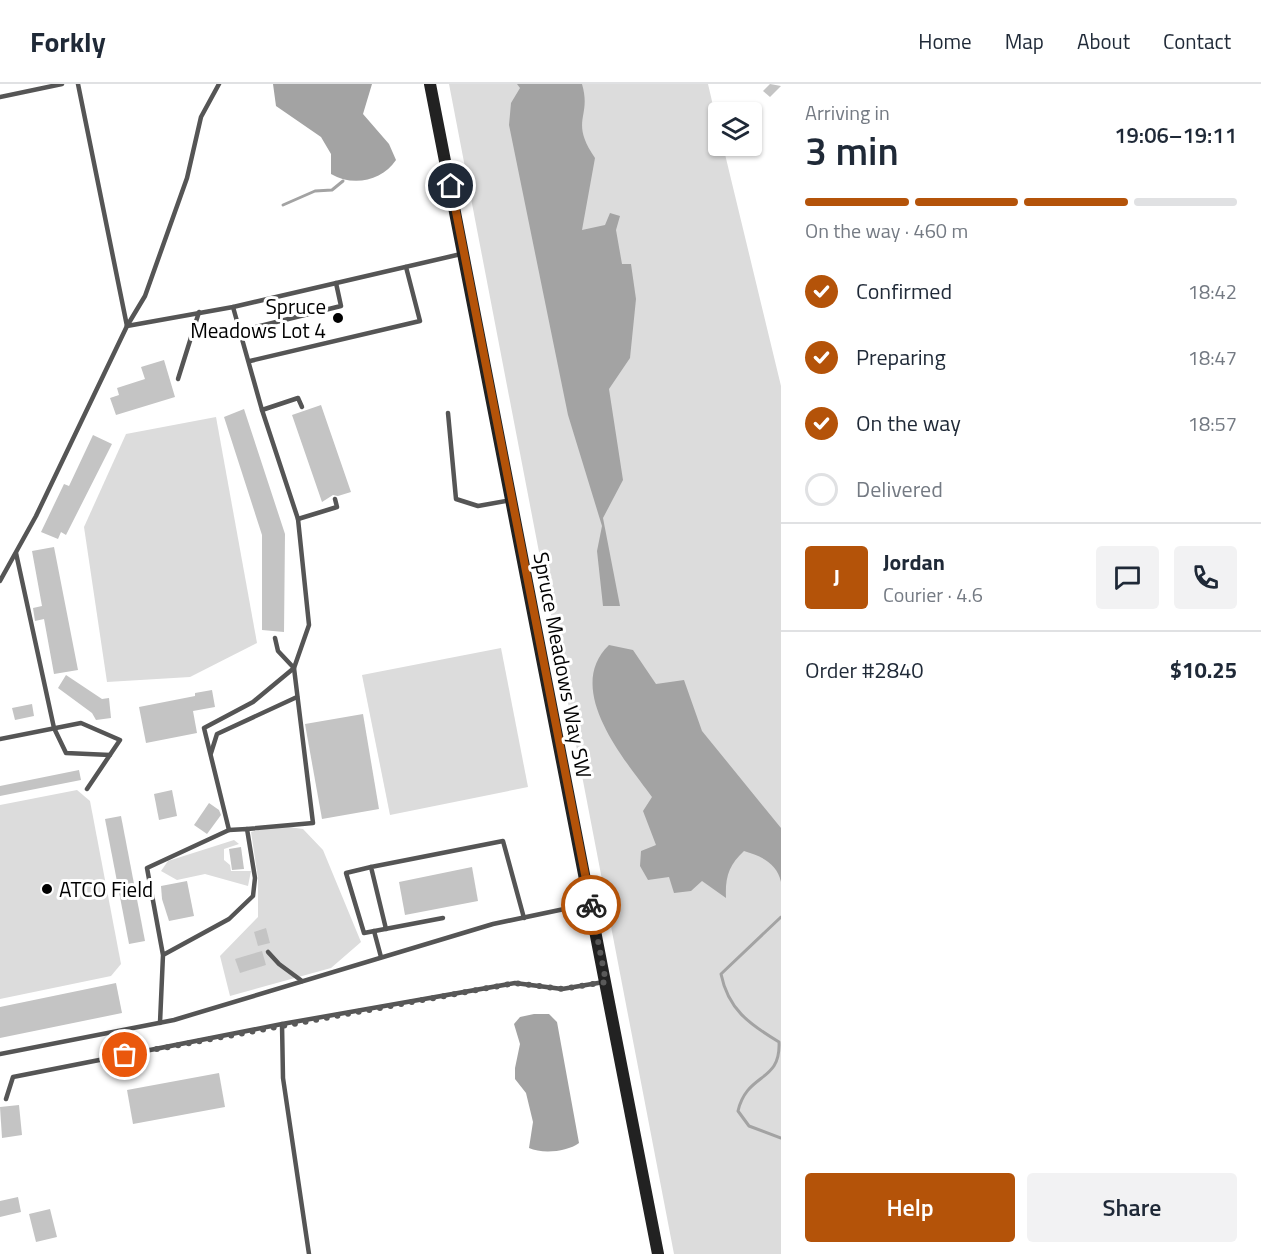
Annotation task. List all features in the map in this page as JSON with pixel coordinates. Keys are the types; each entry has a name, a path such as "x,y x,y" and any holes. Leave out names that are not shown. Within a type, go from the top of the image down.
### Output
{"main road":[{"name":"Spruce Meadows Way SW","path":"430,84 443,140 462,254 658,1254"}],"lane":[{"path":"0,97 62,84"},
{"path":"78,84 127,326"},
{"path":"0,581 16,553 127,326 145,296 187,178 201,117 219,84"},
{"path":"127,326 233,307 462,254"},
{"path":"250,361 420,321 406,267"},
{"path":"256,327 341,306 336,283"},
{"path":"160,1023 163,955 147,868 229,830 313,823 294,668 309,625 298,519 262,410 233,307"},
{"path":"178,379 199,312"},
{"path":"262,410 298,398 302,407"},
{"path":"448,413 456,499 478,507 511,500"},
{"path":"298,519 337,507 335,499"},
{"path":"16,553 54,728 66,753 110,755"},
{"path":"275,638 278,651 294,668"},
{"path":"229,830 204,728 253,702 294,668"},
{"path":"210,756 217,734 297,697"},
{"path":"0,739 81,723 120,740 87,789"},
{"path":"163,955 229,919 253,896 255,878 247,829"},
{"path":"443,918 364,933 346,873 503,841 524,918"},
{"path":"371,867 386,929"},
{"path":"0,1054 160,1023 381,957 524,918 591,904"},
{"path":"374,931 381,957"},
{"path":"268,952 279,964 302,981"},
{"path":"6,1099 13,1077 282,1024 515,983 562,989 606,982"},
{"path":"282,1024 283,1078 309,1254"}],"shaded area":[{"path":"273,84 372,84 363,114 389,144 396,160 383,173 366,180 348,180 331,174 331,154 321,137 276,106"},
{"path":"449,84 708,84 712,102 708,102 708,156 725,156 781,386 781,1254 674,1254"},
{"path":"517,84 582,84 585,105 583,135 595,158 582,230 605,225 610,213 620,216 616,230 622,264 631,264 636,299 630,358 609,389 623,480 603,518 620,606 603,606 597,551 602,526 568,415 509,125 511,103 520,88"},
{"path":"216,417 257,643 190,677 107,682 84,527 126,434"},
{"path":"609,645 633,650 656,684 684,680 702,731 781,828 781,882 772,865 744,851 729,872 726,898 702,881 691,891 674,893 669,877 648,880 640,866 641,851 656,845 643,811 652,797 614,744 595,703 593,682 597,663"},
{"path":"501,648 528,787 390,815 362,675"},
{"name":"ATCO Field","path":"77,790 90,801 121,964 111,976 0,999 0,805"},
{"path":"275,825 303,829 323,850 361,942 331,968 230,996 220,956 258,917 258,878 251,832"},
{"path":"234,840 239,844 224,849 224,860 230,865 231,871 251,871 248,886 205,874 177,880 161,871 168,861"},
{"path":"549,1014 557,1022 579,1143 561,1150 541,1151 529,1148 533,1122 526,1093 515,1079 520,1044 514,1024 520,1017"}],"building":[{"path":"770,84 781,86 770,97 763,91"},
{"path":"164,360 175,397 116,415 110,398 119,395 117,388 145,379 141,367"},
{"path":"321,405 351,492 338,496 333,495 322,502 292,415"},
{"path":"244,409 285,534 284,632 262,630 262,535 224,417"},
{"path":"93,435 112,444 66,535 61,532 58,539 41,532 64,484 69,486"},
{"path":"54,547 78,670 54,674 44,619 35,621 33,608 42,606 32,551"},
{"path":"66,675 102,699 109,698 111,718 96,720 92,713 58,688"},
{"path":"212,690 215,707 193,711 197,733 146,743 139,707 195,696 195,693"},
{"path":"32,704 34,716 15,720 12,708"},
{"path":"363,714 379,809 322,819 305,724"},
{"path":"79,770 81,780 0,796 0,786"},
{"path":"172,790 177,816 159,820 154,794"},
{"path":"209,803 219,810 221,815 207,834 194,825"},
{"path":"121,816 145,941 129,944 105,819"},
{"path":"241,847 244,869 232,870 229,849"},
{"path":"472,867 478,901 405,915 399,882"},
{"path":"187,881 194,916 169,921 162,899 161,886"},
{"path":"266,928 270,943 258,946 254,932"},
{"path":"262,951 266,965 240,973 235,959"},
{"path":"116,983 122,1013 0,1038 0,1007"},
{"path":"219,1073 225,1107 133,1124 127,1090"},
{"path":"19,1105 22,1135 2,1138 0,1107"},
{"path":"18,1197 21,1212 0,1217 0,1201"},
{"path":"50,1209 57,1237 36,1242 29,1214"}],"waterway":[{"path":"283,205 315,191 332,190 343,181"},
{"path":"781,917 721,974 729,997 741,1014 758,1029 779,1042 775,1065 748,1090 738,1111 749,1126 781,1138"}],"way so far":[{"path":"125,1055 282,1024 515,983 562,989 606,982 591,905"}],"place":[{"name":"Spruce Meadows Lot 4","path":"338,318"},
{"name":"ATCO Field","path":"47,889"}],"route":[{"path":"451,186 462,254 591,905"}]}
